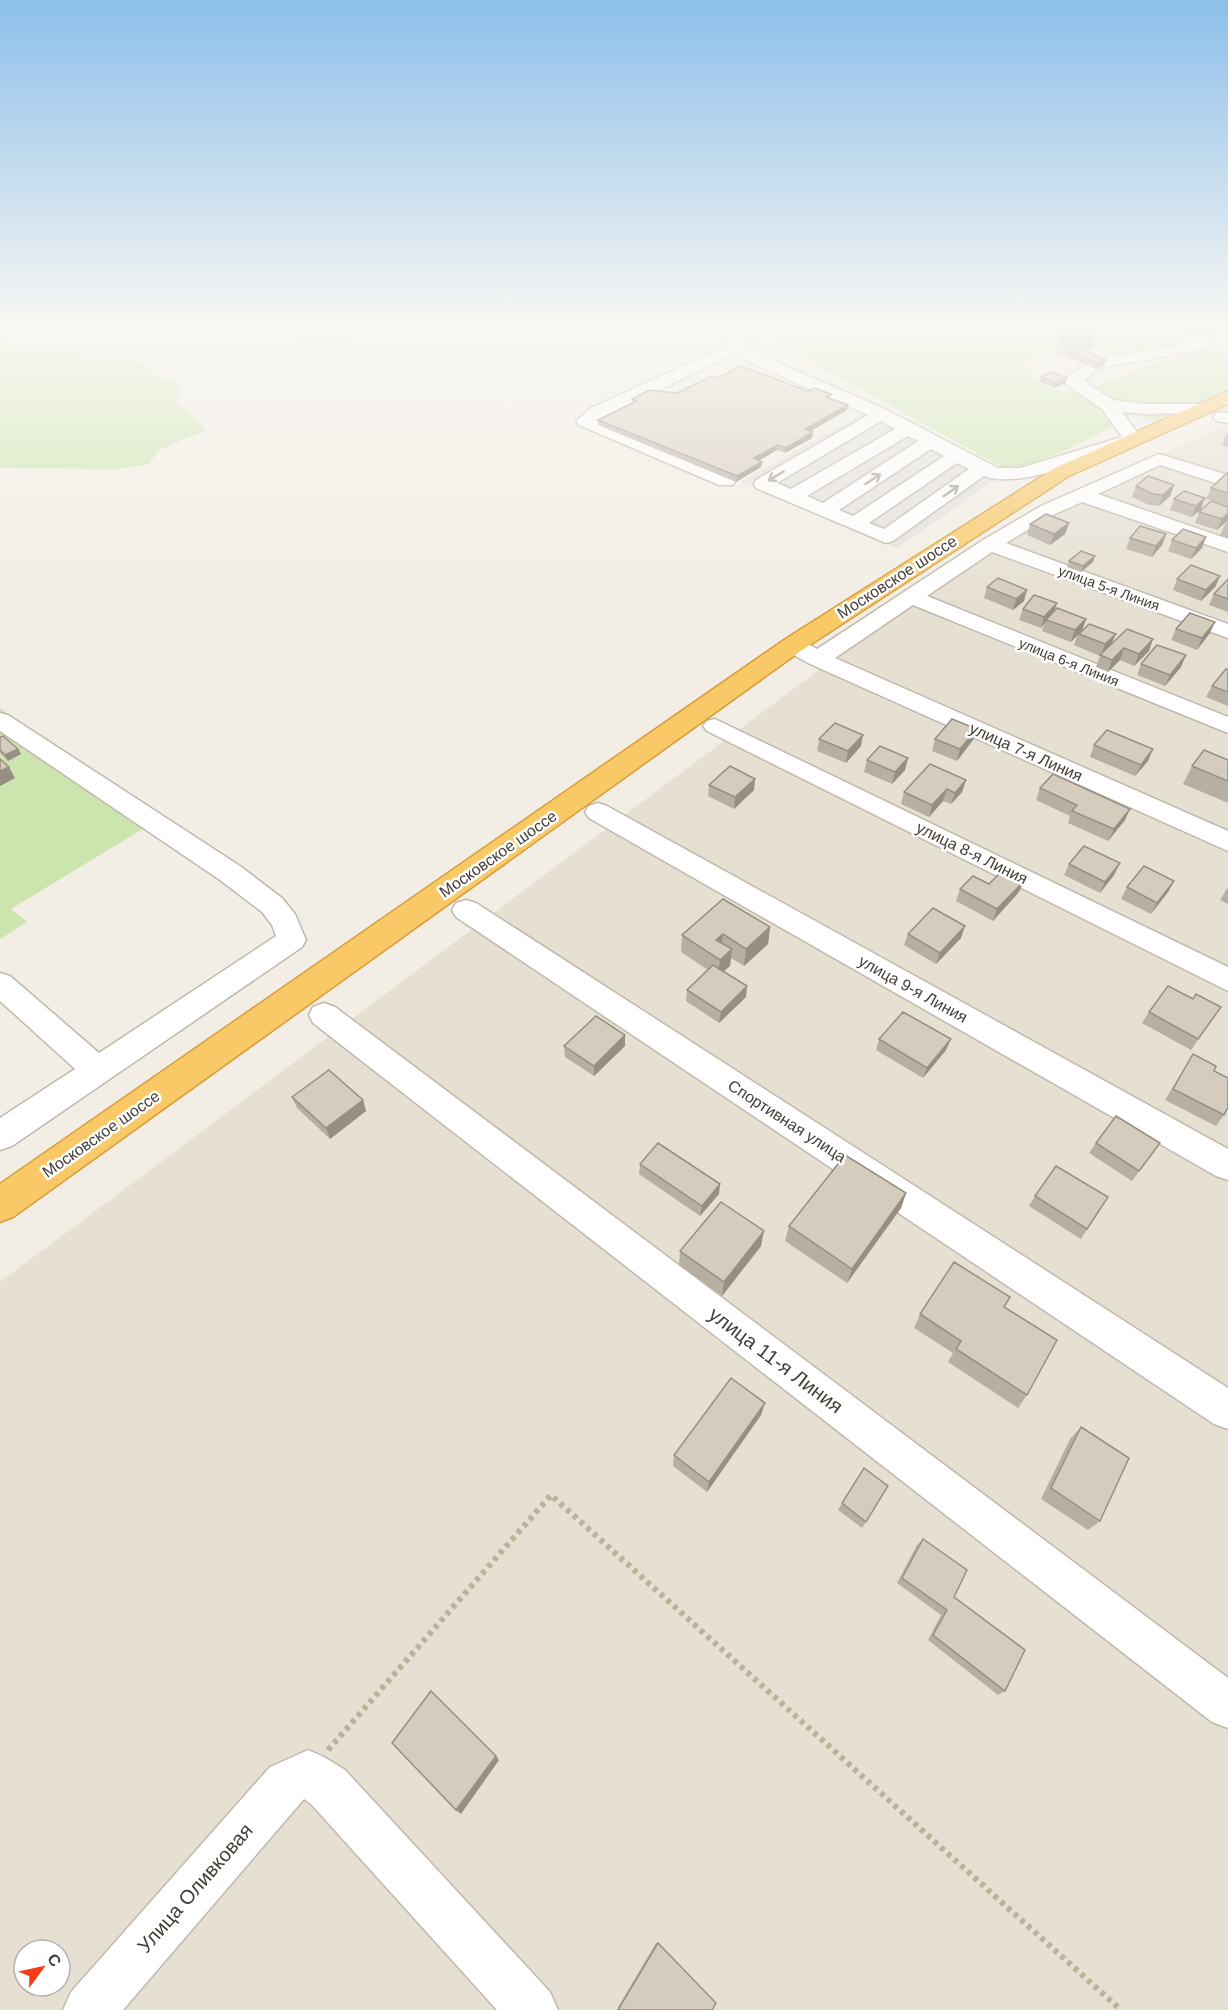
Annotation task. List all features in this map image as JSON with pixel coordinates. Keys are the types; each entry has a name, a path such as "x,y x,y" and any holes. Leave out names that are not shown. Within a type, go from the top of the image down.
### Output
{"highway":[{"path":"1001,510 1098,452 1182,418"},
{"path":"1001,510 1214,418"},
{"name":"Московское шоссе","path":"0,1205 805,652 1001,510"}],"street":[{"path":"589,418 585,421 726,482"},
{"path":"875,418 763,484 886,537 982,469"},
{"path":"888,418 982,469 996,474 1021,474 1098,452"},
{"path":"1117,418 1133,439"},
{"path":"792,497 908,429"},
{"path":"824,511 931,441"},
{"path":"854,524 957,455"},
{"path":"805,652 911,597 990,544 1048,510 1159,459 1228,481"},
{"path":"1081,495 1228,546"},
{"name":"улица 5-я Линия","path":"990,544 1228,631"},
{"name":"улица 6-я Линия","path":"911,597 1228,726"},
{"name":"улица 7-я Линия","path":"805,652 1228,842"},
{"path":"0,720 230,873 272,904 285,921 292,940 0,1136"},
{"name":"улица 8-я Линия","path":"715,726 1228,980"},
{"name":"улица 9-я Линия","path":"598,812 1228,1166"},
{"name":"Спортивная улица","path":"466,910 1228,1410"},
{"path":"0,984 97,1070"},
{"name":"улица 11-я Линия","path":"324,1015 1228,1706"},
{"path":"308,1773 328,1786 532,2010"},
{"name":"Улица Оливковая","path":"88,2010 286,1783 308,1773"}],"path":[{"path":"308,1773 551,1495 1121,2010"}],"shaded area":[{"path":"854,418 900,418 1003,474 897,548 740,482"},
{"path":"1228,424 1228,2010 0,2010 0,1282 1017,522"}],"green space":[{"path":"0,418 194,418 206,430 159,450 149,464 118,469 0,468"},
{"path":"912,418 1127,418 1095,436 1049,457 1023,466 1002,467"},
{"path":"1143,418 1163,418 1155,421"},
{"path":"0,708 159,819 11,909 27,922 0,939"}],"building":[{"path":"603,418 825,418 805,429 813,432 786,448 778,445 754,458 762,462 737,476 598,420"},
{"path":"1228,472 1228,493 1211,488"},
{"path":"1148,476 1174,485 1163,495 1153,494 1136,486"},
{"path":"1184,491 1205,498 1196,506 1174,499"},
{"path":"1211,501 1228,507 1228,513 1222,519 1199,512"},
{"path":"1046,514 1069,523 1054,534 1030,524"},
{"path":"1140,526 1166,534 1156,546 1130,538"},
{"path":"1183,529 1206,537 1196,548 1172,540"},
{"path":"1081,551 1095,556 1083,566 1069,561"},
{"path":"1191,565 1220,576 1206,590 1177,579"},
{"path":"998,578 1027,590 1016,599 987,587"},
{"path":"1228,579 1228,599 1214,594"},
{"path":"1034,595 1057,603 1044,617 1023,609"},
{"path":"1057,608 1086,619 1075,630 1046,620"},
{"path":"1190,613 1215,622 1202,638 1176,629"},
{"path":"1089,624 1116,634 1105,644 1079,634"},
{"path":"1127,629 1153,639 1139,654 1124,648 1112,660 1100,655"},
{"path":"1157,645 1186,655 1170,675 1141,664"},
{"path":"1226,669 1228,670 1228,692 1212,686"},
{"path":"952,719 977,729 960,749 935,739"},
{"path":"835,723 863,735 848,751 819,739"},
{"path":"1107,730 1153,749 1141,765 1094,745"},
{"path":"3,736 18,749 5,755 0,750 0,737"},
{"path":"880,746 908,758 895,772 867,760"},
{"path":"1204,750 1228,760 1228,781 1192,766"},
{"path":"0,759 9,767 0,771"},
{"path":"930,764 966,780 955,793 947,789 932,805 904,792"},
{"path":"730,766 755,779 735,797 709,785"},
{"path":"1053,774 1130,809 1114,829 1072,811 1077,805 1040,788"},
{"path":"1084,846 1120,863 1105,882 1069,864"},
{"path":"1144,866 1174,881 1157,903 1127,887"},
{"path":"1003,870 1024,881 997,909 960,889 973,876 989,884"},
{"path":"723,899 770,927 746,949 723,934 716,940 732,949 720,960 682,935"},
{"path":"933,908 965,926 940,953 908,934"},
{"path":"713,965 747,986 721,1012 687,990"},
{"path":"1168,986 1193,999 1196,994 1221,1007 1198,1039 1149,1012"},
{"path":"903,1012 951,1039 927,1068 879,1039"},
{"path":"596,1016 625,1035 594,1066 564,1046"},
{"path":"1193,1054 1216,1066 1214,1071 1228,1078 1228,1107 1224,1115 1173,1089"},
{"path":"329,1070 363,1100 326,1128 292,1097"},
{"path":"1116,1116 1160,1143 1139,1171 1096,1143"},
{"path":"658,1143 720,1184 702,1206 640,1164"},
{"path":"845,1155 906,1193 852,1269 789,1226"},
{"path":"1056,1166 1108,1197 1087,1229 1035,1196"},
{"path":"721,1202 764,1231 724,1282 680,1251"},
{"path":"954,1262 1010,1297 1004,1307 1057,1340 1027,1395 956,1349 961,1341 920,1314"},
{"path":"731,1378 765,1403 709,1482 674,1455"},
{"path":"1081,1427 1129,1458 1100,1521 1051,1488"},
{"path":"864,1468 888,1486 866,1522 842,1503"},
{"path":"923,1539 967,1570 954,1597 1025,1650 1005,1691 933,1635 947,1610 902,1578"},
{"path":"431,1691 496,1756 456,1810 392,1743"},
{"path":"658,1943 716,2003 712,2010 618,2010"}]}
